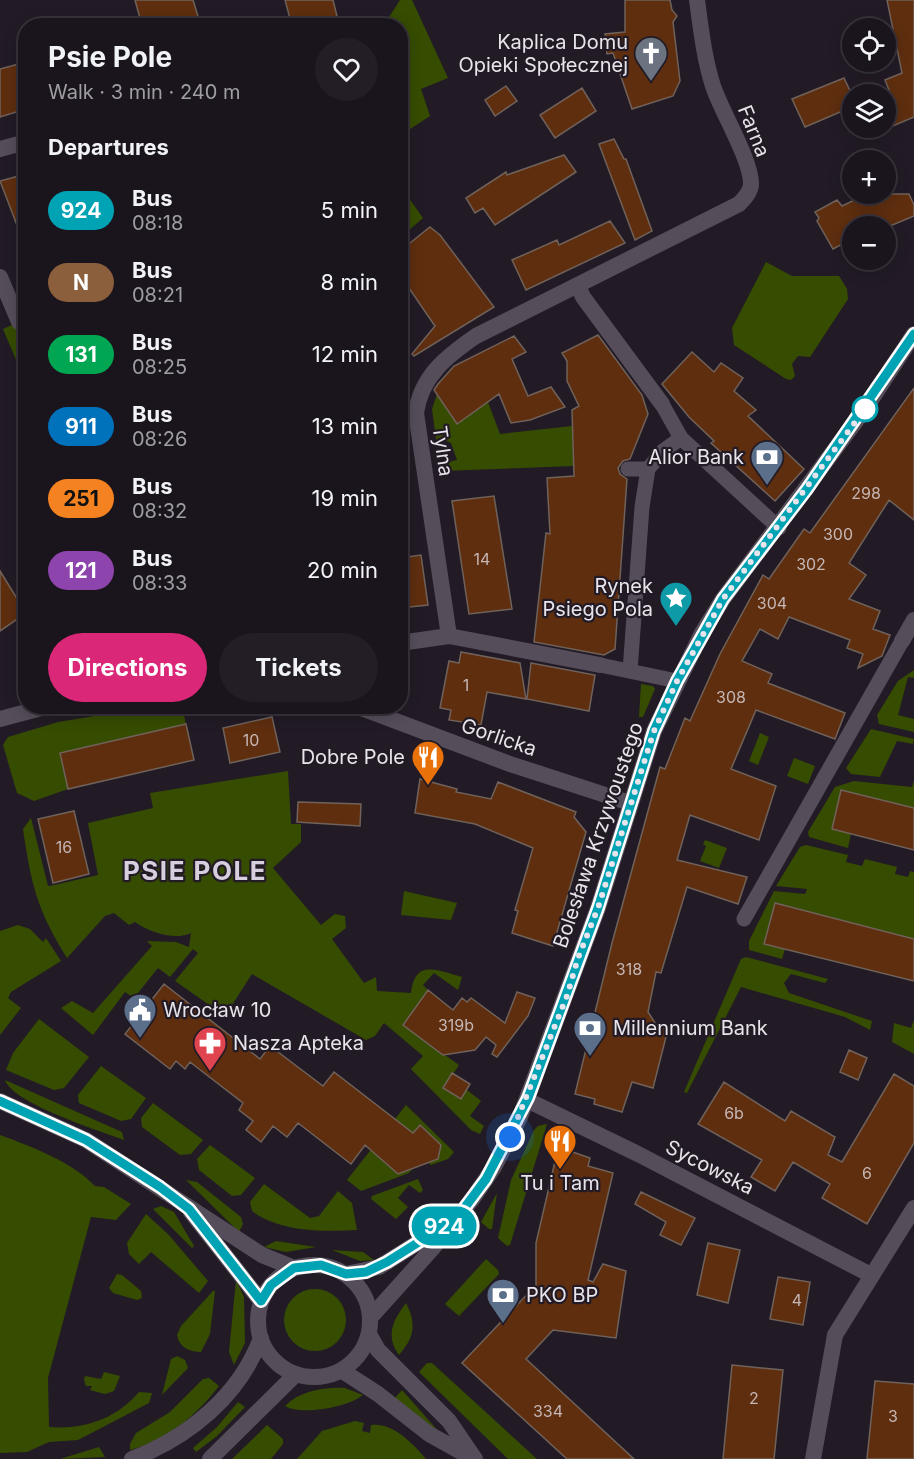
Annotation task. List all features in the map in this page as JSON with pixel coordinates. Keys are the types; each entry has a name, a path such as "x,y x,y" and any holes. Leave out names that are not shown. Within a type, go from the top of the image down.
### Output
{"street":[{"name":"Farna","path":"578,286 739,204 747,196 751,185 747,168 705,59 697,0"},
{"path":"0,149 18,144"},
{"path":"0,277 18,320"},
{"path":"578,286 583,297 662,404 681,438 779,528"},
{"name":"Tylna","path":"449,636 422,460 416,413 418,395 428,378 455,350 476,336 578,286"},
{"name":"Bolesława Krzywoustego","path":"370,1326 457,1218 494,1167 527,1100 598,908 654,731 677,681 723,599 779,528 865,409 914,334"},
{"path":"630,671 642,507 648,469 663,451 681,438"},
{"path":"628,469 648,469"},
{"path":"744,920 914,620"},
{"path":"408,642 449,636 677,681"},
{"path":"0,719 19,714"},
{"name":"Gorlicka","path":"377,714 510,764 630,803"},
{"name":"Sycowska","path":"527,1100 638,1154 871,1275"},
{"path":"0,1101 86,1140 160,1187 189,1209 221,1226 262,1255 294,1268 321,1265 346,1274 363,1293 370,1326 384,1357 449,1421 474,1459"},
{"path":"813,1459 835,1335 914,1208"},
{"path":"189,1209 261,1301"},
{"name":"Bolesława Krzywoustego","path":"346,1274 379,1267 457,1218"},
{"path":"294,1268 271,1285 261,1301 258,1320 261,1338 272,1358 296,1374 319,1377 341,1370 359,1355 370,1326"},
{"path":"132,1459 153,1455 207,1415 243,1373 261,1338"},
{"path":"341,1370 378,1394 429,1434 474,1459"},
{"path":"210,1459 296,1374"}],"green space":[{"path":"400,0 412,0 448,78 421,89 430,116 408,130 408,18 388,18"},
{"path":"408,197 423,218 408,231"},
{"path":"766,262 792,276 839,276 847,289 848,299 810,357 798,356 792,364 795,376 791,380 734,345 732,328"},
{"path":"18,322 18,364 3,329"},
{"path":"437,394 457,424 488,402 500,434 572,426 574,466 441,471 440,464 457,460 451,443 444,440 437,447 432,409"},
{"path":"914,670 914,678 908,677 898,715 914,719 914,732 879,724 877,715 898,681"},
{"path":"641,684 653,686 655,689 643,717 639,717"},
{"path":"107,714 184,714 186,724 60,754 68,789 34,801 17,793 3,745 8,737 58,722"},
{"path":"871,729 914,739 913,744 897,741 880,777 851,774 846,768"},
{"path":"760,733 769,737 758,765 749,761"},
{"path":"794,758 815,766 808,784 787,776"},
{"path":"288,771 291,824 301,824 301,842 273,868 321,925 335,914 345,916 346,928 332,939 364,983 376,977 377,991 411,993 417,975 429,970 462,977 458,990 434,973 423,985 428,990 403,1025 459,1065 444,1088 461,1098 467,1090 481,1101 470,1116 484,1126 480,1134 471,1130 411,1069 423,1056 384,1023 375,1036 366,1040 252,974 225,1016 175,981 198,953 193,949 170,977 158,968 134,998 125,992 93,1035 61,1008 72,1001 93,1013 152,946 147,941 176,942 189,947 191,933 177,936 162,934 135,922 129,925 114,913 105,916 67,958 42,911 29,866 23,829 31,818 48,886 54,885 98,875 88,823 153,808 150,793"},
{"path":"914,780 914,808 841,790 832,829 851,834 848,848 809,837 808,832 835,787 854,781 912,787"},
{"path":"705,840 727,848 719,868 700,861 706,846 703,844"},
{"path":"806,845 848,855 846,862 862,866 865,859 897,867 895,874 908,877 910,871 914,872 914,939 775,903 764,944 785,949 782,959 749,950 749,941 774,891 805,894 807,889 776,886 800,847"},
{"path":"404,891 457,903 451,920 401,915"},
{"path":"18,925 30,929 43,942 46,938 61,961 11,992 8,998 21,1008 0,1035 0,931"},
{"path":"746,957 828,979 825,983 791,974 784,983 789,993 872,1021 870,1030 845,1017 741,987 687,1093 684,1092 741,959"},
{"path":"39,1019 89,1057 64,1088 54,1090 6,1070 13,1053"},
{"path":"914,1020 914,1054 892,1042 894,1023 911,1028"},
{"path":"101,1066 146,1098 131,1119 121,1121 79,1103 78,1095"},
{"path":"5,1080 122,1132 124,1140 39,1107 11,1089"},
{"path":"153,1103 203,1140 191,1154 180,1155 142,1127 141,1118"},
{"path":"406,1105 454,1152 448,1159 431,1165 428,1162 438,1159 441,1145 420,1126 385,1163 397,1173 414,1167 409,1173 361,1191 347,1180"},
{"path":"547,1124 510,1245 507,1246 498,1238 511,1180 534,1130 538,1126"},
{"path":"0,1135 63,1162 95,1186 104,1187 131,1204 116,1220 91,1217 48,1378 49,1427 75,1427 98,1421 120,1409 139,1392 152,1393 149,1403 78,1440 49,1442 27,1452 0,1453"},
{"path":"210,1145 255,1178 241,1195 232,1196 199,1170 197,1159"},
{"path":"418,1179 423,1190 420,1193 409,1185 398,1198 408,1207 396,1219 371,1199 372,1196"},
{"path":"186,1180 197,1182 241,1217 243,1224 239,1232"},
{"path":"264,1184 310,1218 319,1216 338,1191 352,1203 357,1230 302,1229 288,1227 263,1218 252,1211 250,1202"},
{"path":"497,1193 492,1229 489,1229 481,1222"},
{"path":"161,1206 174,1212 194,1246 192,1248 153,1209"},
{"path":"146,1214 168,1234 208,1281 199,1293 151,1252 139,1264 129,1254 127,1243"},
{"path":"276,1241 316,1247 286,1252 264,1247"},
{"path":"332,1250 363,1252 374,1260 360,1261"},
{"path":"486,1259 498,1270 499,1274 459,1316 445,1304"},
{"path":"117,1274 122,1275 141,1291 142,1298 137,1300 113,1293 109,1288"},
{"path":"236,1280 244,1297 245,1343 234,1365 229,1352"},
{"path":"309,1289 321,1289 337,1298 344,1308 346,1320 344,1332 337,1342 321,1351 309,1351 298,1346 289,1337 284,1326 284,1314 289,1303 298,1294"},
{"path":"215,1291 210,1334 201,1352 189,1350 182,1346 177,1335 181,1326"},
{"path":"406,1303 413,1324 411,1337 399,1355 392,1341 392,1328"},
{"path":"177,1356 185,1360 188,1368 162,1395 171,1359"},
{"path":"427,1363 432,1363 537,1459 508,1459 419,1372"},
{"path":"104,1372 120,1376 114,1391 105,1394 90,1390 92,1386 86,1386 85,1376 101,1379"},
{"path":"209,1378 219,1386 201,1407 180,1426 144,1446 130,1450 130,1444 136,1433 170,1412 203,1379"},
{"path":"328,1388 345,1388 363,1395 347,1403 325,1409 302,1410 285,1406 305,1393"},
{"path":"402,1390 440,1433 394,1399"},
{"path":"238,1402 245,1407 217,1436 196,1452 193,1448 217,1427"},
{"path":"355,1421 364,1423 362,1431 370,1433 371,1425 387,1427 395,1431 409,1441 426,1459 297,1459 322,1431"},
{"path":"267,1425 283,1439 283,1444 271,1459 232,1459"},
{"path":"99,1447 105,1457 60,1459"}],"building":[{"path":"135,0 193,0 199,18 140,18"},
{"path":"285,0 333,0 337,16 332,18 290,18"},
{"path":"625,0 670,0 672,10 677,16 673,22 680,81 673,96 632,109 613,53 607,54 605,34 625,32"},
{"path":"887,0 914,0 914,117 896,125 896,84 887,84 885,80 902,73 896,44 896,18 891,18"},
{"path":"18,64 18,111 0,117 0,69"},
{"path":"844,78 847,84 842,84 842,111 805,127 792,99"},
{"path":"506,86 517,101 495,116 485,100"},
{"path":"582,88 596,111 555,138 540,115"},
{"path":"614,139 626,159 652,231 635,240 599,144"},
{"path":"564,155 576,172 495,225 483,208 475,213 466,198 506,172 507,175"},
{"path":"18,176 18,228 0,181"},
{"path":"896,194 909,194 914,205 914,216 896,224 896,216 842,216 842,244 833,249 817,221 819,218 815,212 837,200 842,206 846,204 896,204"},
{"path":"610,221 625,243 526,290 512,260 557,240 559,245"},
{"path":"430,227 440,235 494,307 414,356 412,354 435,326 408,287 408,245"},
{"path":"598,335 642,395 648,414 630,459 623,461 618,468 620,474 627,479 615,649 604,655 534,642 546,533 550,534 547,478 574,476 572,410 579,406 567,381 567,361 562,353"},
{"path":"514,336 526,352 512,359 528,396 551,387 565,407 530,420 511,423 499,394 457,424 434,390 454,366"},
{"path":"692,352 714,372 721,363 743,378 734,391 756,410 748,416 804,469 775,501 711,443 714,441 689,417 662,384"},
{"path":"914,388 914,520 889,500 849,563 866,575 849,599 880,611 873,629 890,635 882,656 858,668 863,654 847,648 850,640 789,617 778,639 760,629 742,661 772,674 768,683 845,713 835,739 756,710 731,769 776,786 759,840 690,815 677,860 747,877 738,904 687,887 661,973 656,972 648,1012 657,1026 668,1029 653,1088 632,1082 622,1112 594,1104 595,1099 575,1094 612,943 660,767 665,769 685,718 690,721 720,654 763,575 769,579 804,529 810,533"},
{"path":"494,496 512,609 469,614 452,501"},
{"path":"421,555 428,605 408,607 408,557"},
{"path":"0,571 18,600 18,619 0,631"},
{"path":"461,652 520,663 526,699 487,692 481,725 449,720 451,710 440,708 449,661 459,663"},
{"path":"531,663 595,675 589,711 527,699"},
{"path":"272,717 280,752 230,763 223,728"},
{"path":"186,724 194,760 68,789 60,753"},
{"path":"420,779 457,789 456,792 491,799 498,782 576,812 574,817 586,832 553,946 512,933 518,911 515,910 533,848 475,824 415,813"},
{"path":"841,790 914,808 914,850 832,829"},
{"path":"298,802 361,804 360,826 297,822"},
{"path":"74,811 89,874 53,883 38,819"},
{"path":"775,903 914,939 914,981 764,944"},
{"path":"164,984 260,1059 270,1046 323,1086 334,1072 413,1133 420,1125 441,1145 438,1159 398,1174 365,1145 351,1164 298,1123 287,1137 273,1126 261,1142 246,1130 253,1121 239,1110 243,1103 190,1062 185,1069 176,1061 170,1069 125,1034"},
{"path":"428,990 453,1010 462,998 467,1002 471,998 505,1023 517,992 535,998 528,1016 497,1057 492,1054 496,1045 486,1037 475,1050 443,1055 403,1025"},
{"path":"849,1050 867,1058 858,1080 840,1072"},
{"path":"452,1073 470,1084 461,1099 443,1088"},
{"path":"894,1074 914,1086 914,1143 867,1224 822,1198 830,1184 793,1162 775,1191 751,1177 762,1160 698,1124 724,1082 785,1121 791,1111 835,1137 828,1155 842,1162"},
{"path":"567,1150 590,1158 588,1166 613,1173 588,1280 593,1282 603,1264 626,1271 616,1338 553,1330 526,1359 634,1459 567,1459 462,1363 536,1285 536,1243 556,1157 564,1160"},
{"path":"641,1192 695,1218 681,1245 660,1235 666,1222 635,1204"},
{"path":"708,1243 740,1250 728,1303 697,1295"},
{"path":"778,1277 810,1282 803,1325 770,1319"},
{"path":"732,1365 783,1370 774,1459 723,1459"},
{"path":"875,1381 914,1384 914,1459 867,1459"}],"bus line":[{"name":"924","path":"0,1101 86,1140 160,1187 189,1209 261,1301 271,1285 285,1272 294,1268 321,1265 346,1274 366,1272 379,1267 457,1218 494,1167 528,1098 598,908 654,731 677,681 723,599 767,544 865,409 914,334"}],"place":[{"name":"Kaplica Domu Opieki Społecznej","path":"651,82"},
{"name":"Alior Bank","path":"767,486"},
{"name":"Rynek Psiego Pola","path":"676,627"},
{"name":"Dobre Pole","path":"428,786"},
{"name":"Wrocław 10","path":"140,1039"},
{"name":"Millennium Bank","path":"590,1057"},
{"name":"Nasza Apteka","path":"210,1072"},
{"name":"Tu i Tam","path":"560,1170"},
{"name":"PKO BP","path":"503,1324"}],"district":[{"name":"PSIE POLE","path":"195,871"}],"route":[{"path":"510,1137 528,1098 567,996 578,958 598,908 654,731 677,681 723,599 779,528 865,409"}]}
